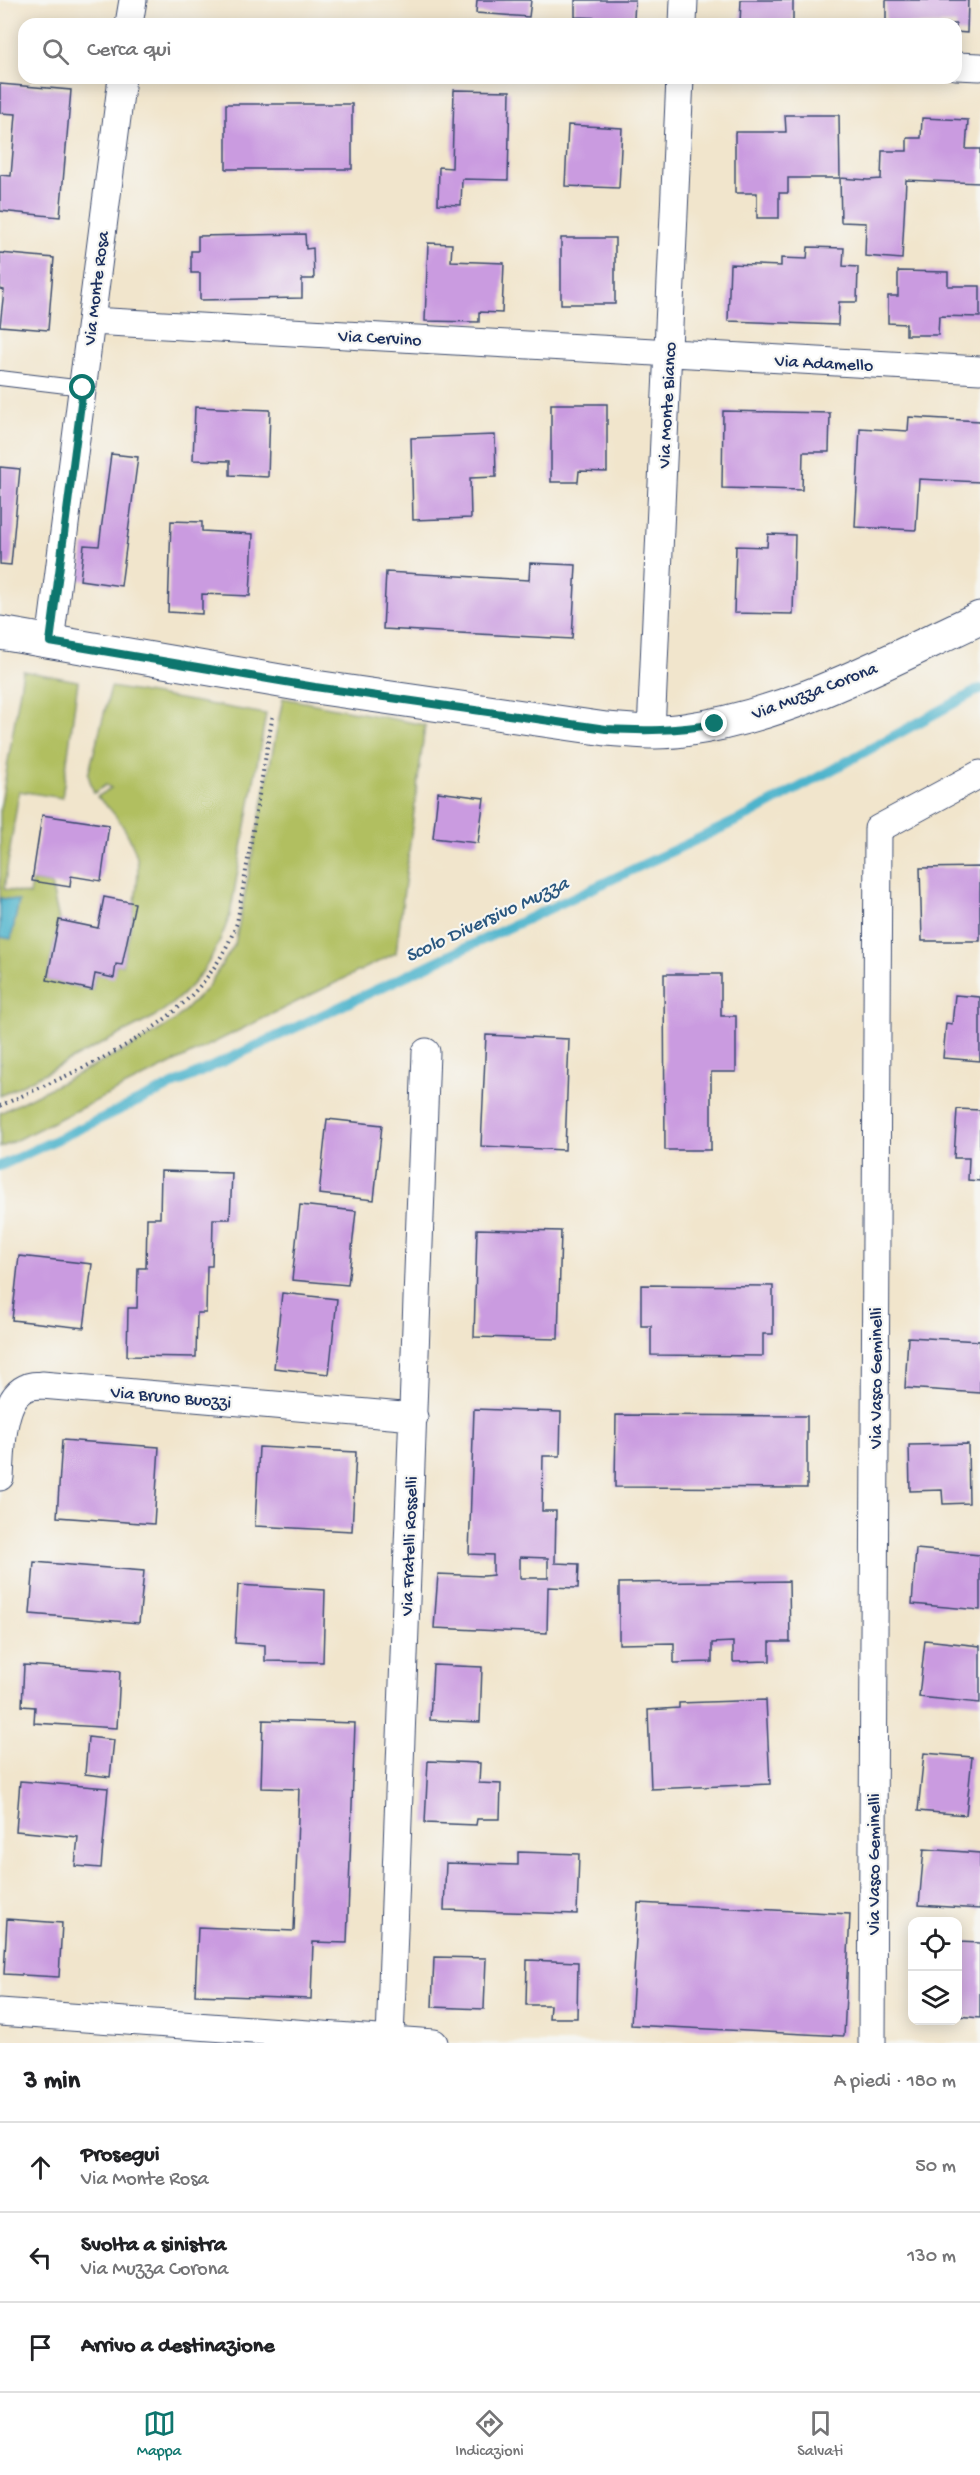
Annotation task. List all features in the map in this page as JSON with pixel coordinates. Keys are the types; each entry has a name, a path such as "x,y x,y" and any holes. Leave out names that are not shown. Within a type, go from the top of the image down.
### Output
{"street":[{"path":"130,18 132,0"},
{"path":"683,18 684,0"},
{"path":"962,66 980,67"},
{"name":"Via Monte Rosa","path":"50,642 121,84"},
{"name":"Via Monte Bianco","path":"651,732 680,84"},
{"name":"Via Cervino","path":"91,321 668,353"},
{"name":"Via Adamello","path":"668,353 980,370"},
{"name":"Via Muzza Corona","path":"0,633 327,689 606,729 651,732 683,730 771,709 837,685 980,618"},
{"name":"Via Vasco Geminelli","path":"872,2043 878,829 980,774"},
{"name":"Via Fratelli Rosselli","path":"390,2040 426,1052"},
{"name":"Via Bruno Buozzi","path":"0,1477 4,1429 9,1404 19,1392 27,1387 42,1385 414,1417"},
{"path":"0,2012 434,2043"}],"lane":[{"path":"0,378 83,388"}],"path":[{"path":"0,1106 136,1041 175,1011 216,967 228,947 237,923 274,709"}],"green space":[{"path":"23,671 78,681 62,798 19,791 4,889 30,895 32,881 51,884 59,920 47,980 92,990 95,974 113,977 116,964 122,965 138,877 136,854 129,838 121,823 97,797 111,788 106,785 94,793 88,775 111,687 266,714 230,915 217,946 202,972 182,995 156,1016 0,1096 0,810"},
{"path":"283,698 425,725 396,953 0,1148 0,1113 134,1046 174,1021 207,988 235,944"}],"water":[{"path":"0,898 19,901 11,939 0,937"}],"building":[{"path":"477,0 531,0 529,17 476,13"},
{"path":"575,0 635,0 634,18 575,17"},
{"path":"741,0 793,0 793,18 740,18"},
{"path":"886,0 968,0 967,33 962,33 962,18 886,18"},
{"path":"0,84 71,90 60,217 0,211 0,175 11,176 16,114 0,113"},
{"path":"454,90 510,91 508,180 462,179 461,205 438,204 439,167 452,168"},
{"path":"226,104 352,104 352,169 226,169"},
{"path":"785,115 839,115 840,178 788,178 788,193 779,193 779,218 757,218 757,193 735,193 735,132 786,132"},
{"path":"922,118 968,120 966,149 980,149 980,183 906,180 902,259 865,256 866,223 841,222 840,178 881,179 882,151 907,151 907,138 921,138"},
{"path":"568,125 622,128 619,188 565,186"},
{"path":"305,234 306,249 313,248 314,279 302,279 302,298 200,300 200,273 191,273 191,251 198,251 198,236"},
{"path":"561,238 615,238 615,304 561,304"},
{"path":"428,243 452,244 451,261 504,263 502,313 479,312 479,322 425,321"},
{"path":"808,247 844,248 843,266 858,267 857,302 839,302 838,325 728,321 730,264 781,266 781,258 807,259"},
{"path":"0,253 54,258 48,330 0,326 4,290 0,289"},
{"path":"898,271 948,272 948,286 980,286 980,317 939,316 938,335 906,335 906,324 888,323 888,296 898,296"},
{"path":"551,404 607,404 607,472 579,471 578,482 551,482"},
{"path":"195,407 270,410 268,477 230,475 230,461 193,460"},
{"path":"723,411 830,413 829,452 803,452 802,490 722,488"},
{"path":"909,417 980,421 980,482 919,479 916,530 855,527 860,428 908,431"},
{"path":"495,435 496,477 470,478 471,518 413,520 411,438"},
{"path":"111,454 138,457 121,586 80,580 84,545 99,546"},
{"path":"0,467 20,469 11,565 0,564"},
{"path":"171,521 202,522 202,531 253,534 250,596 202,594 202,614 168,612"},
{"path":"768,534 795,535 793,614 734,613 736,546 767,547"},
{"path":"530,563 576,565 572,639 383,629 386,572 529,580"},
{"path":"438,792 484,798 478,843 433,838"},
{"path":"42,815 109,825 101,881 71,876 70,887 32,881"},
{"path":"980,867 980,941 922,941 920,868"},
{"path":"104,897 135,903 122,965 116,964 114,978 95,974 92,990 47,980 59,920 98,928"},
{"path":"664,974 721,974 721,1016 736,1016 736,1072 711,1072 711,1150 665,1150"},
{"path":"955,995 980,997 980,1061 943,1058 946,1023 952,1024"},
{"path":"486,1035 569,1039 565,1150 481,1146"},
{"path":"957,1109 980,1110 980,1181 968,1180 969,1158 954,1158"},
{"path":"327,1119 382,1125 374,1200 319,1194"},
{"path":"161,1171 232,1173 230,1219 213,1219 212,1266 207,1266 206,1313 197,1313 196,1357 127,1356 128,1308 137,1308 138,1268 146,1268 147,1218 160,1218"},
{"path":"300,1205 356,1211 348,1285 292,1280"},
{"path":"477,1229 561,1231 558,1339 474,1337"},
{"path":"19,1256 92,1264 84,1328 12,1320"},
{"path":"641,1285 773,1286 773,1334 763,1334 763,1356 651,1355 651,1326 641,1326"},
{"path":"282,1293 337,1299 329,1374 274,1368"},
{"path":"908,1337 980,1341 980,1393 905,1388"},
{"path":"474,1409 561,1412 560,1456 543,1456 542,1511 556,1511 555,1563 579,1564 578,1588 548,1587 547,1633 434,1628 438,1574 493,1575 493,1555 469,1554","holes":["520,1557 548,1558 548,1578 520,1578"]},
{"path":"616,1415 807,1416 807,1488 615,1487"},
{"path":"62,1440 159,1447 154,1524 57,1517"},
{"path":"968,1444 969,1503 943,1504 942,1490 910,1491 909,1445"},
{"path":"259,1447 356,1452 352,1531 255,1526"},
{"path":"916,1549 980,1555 980,1610 912,1604"},
{"path":"34,1562 144,1571 139,1623 30,1614"},
{"path":"789,1581 790,1642 770,1642 770,1661 733,1662 733,1642 712,1643 712,1662 674,1663 674,1643 619,1644 619,1583"},
{"path":"238,1585 325,1590 323,1662 265,1661 265,1645 235,1643"},
{"path":"925,1640 980,1646 980,1703 919,1697"},
{"path":"24,1665 120,1671 117,1728 34,1723 35,1707 22,1706"},
{"path":"433,1665 482,1667 480,1722 430,1720"},
{"path":"766,1700 770,1784 651,1789 648,1710 679,1708 679,1703"},
{"path":"263,1720 355,1723 347,1943 313,1942 311,1999 195,1995 198,1927 294,1931 299,1789 261,1788"},
{"path":"88,1737 114,1740 110,1777 85,1774"},
{"path":"924,1753 972,1757 966,1815 918,1811"},
{"path":"428,1761 480,1763 479,1783 501,1784 500,1819 477,1819 476,1825 425,1823"},
{"path":"20,1781 108,1788 101,1868 75,1866 78,1837 16,1831"},
{"path":"924,1849 980,1853 980,1909 919,1905"},
{"path":"518,1852 579,1854 577,1914 444,1910 446,1863 518,1865"},
{"path":"638,1903 850,1914 844,2036 631,2025"},
{"path":"7,1919 62,1923 59,1977 4,1974"},
{"path":"962,1942 980,1943 980,2018 962,2016"},
{"path":"434,1957 486,1958 484,2009 432,2007"},
{"path":"527,1960 578,1962 577,2018 549,2018 550,2005 526,2005"}],"waterway":[{"name":"Scolo Diversivo Muzza","path":"0,1166 749,815 980,689"}],"route":[{"path":"83,388 50,642 315,687 606,729 651,732 683,730 715,724"}]}
